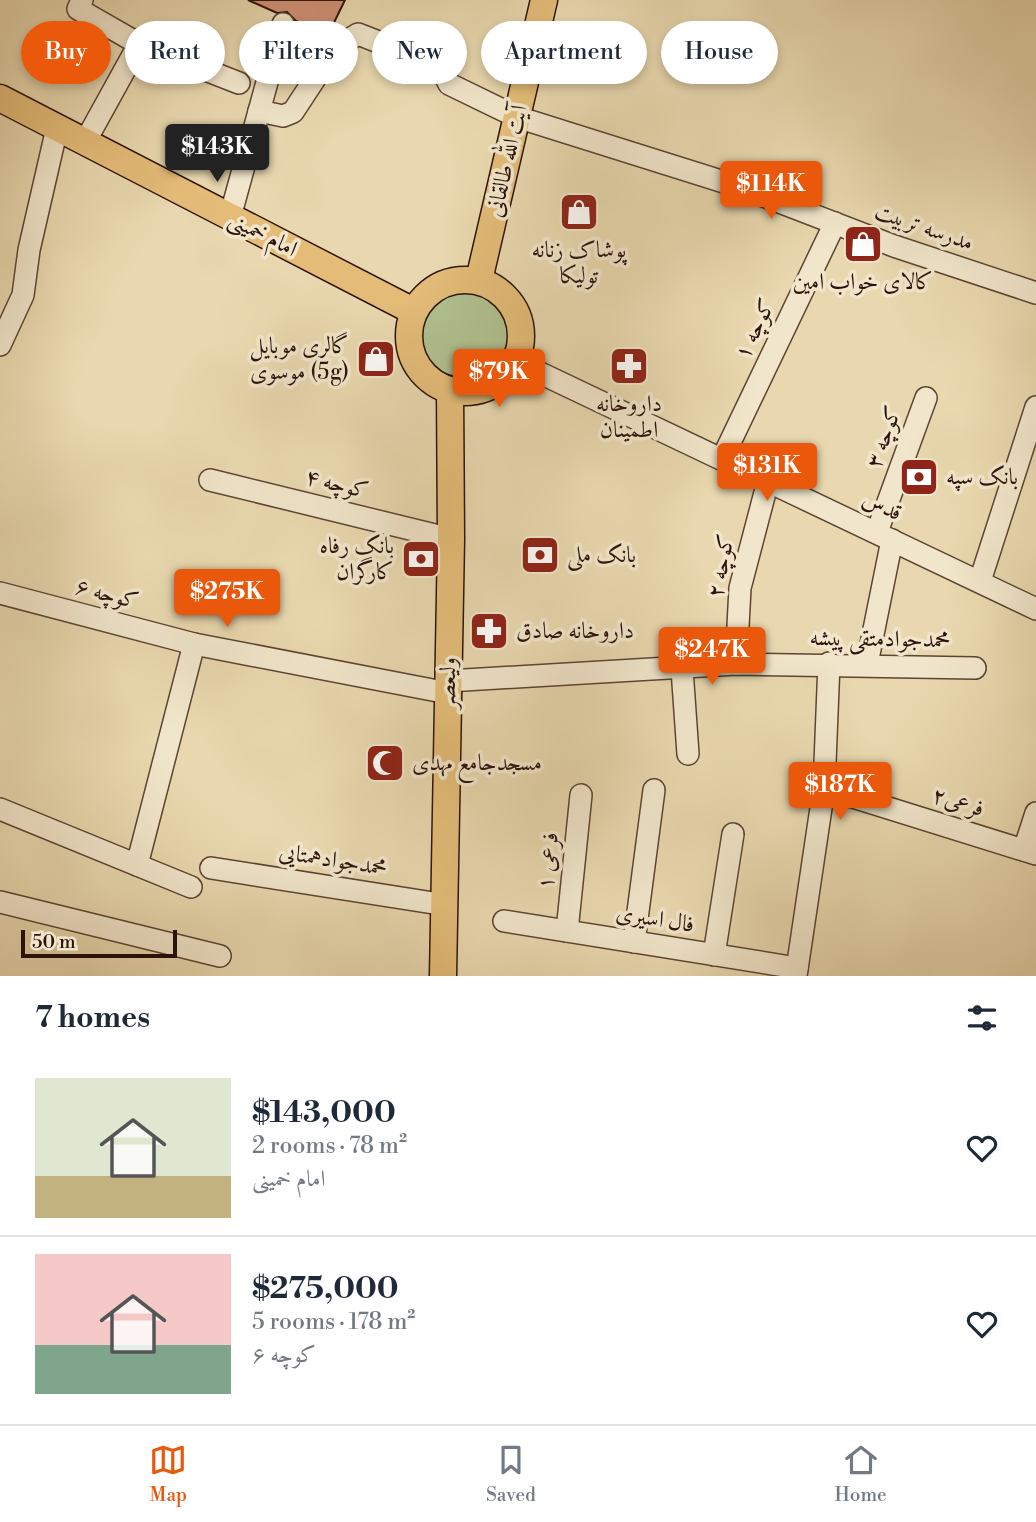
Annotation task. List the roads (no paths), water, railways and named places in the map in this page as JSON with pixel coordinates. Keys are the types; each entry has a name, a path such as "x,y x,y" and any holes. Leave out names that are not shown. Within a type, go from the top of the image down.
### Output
{"main road":[{"name":"آیت الله طالقانی","path":"479,281 544,0"},
{"name":"امام خمینی","path":"0,99 413,311"},
{"path":"460,279 479,281 507,298 516,312 521,328 521,345 515,361 504,377 488,388 470,392 450,391 429,379 413,359 408,344 408,327 413,311 425,295 441,284 460,279"},
{"name":"ولیعصر","path":"443,976 451,539 450,391"}],"street":[{"path":"80,5 125,35"},
{"name":"مدرسه تربیت","path":"259,111 283,116 293,113 335,48 358,34 440,66 449,84 517,117 743,188 894,246 1036,293"},
{"path":"85,142 125,69"},
{"path":"230,217 267,84"},
{"path":"0,345 23,295 29,250 57,128"},
{"name":"کوچه ۱","path":"722,459 835,223"},
{"name":"قدس","path":"515,361 1036,609"},
{"name":"کوچه ۳","path":"885,536 926,398"},
{"path":"980,581 1036,407"},
{"name":"کوچه ۴","path":"210,480 451,539"},
{"name":"کوچه ۲","path":"736,664 740,588 768,481"},
{"path":"867,664 885,536"},
{"name":"۶ کوچه","path":"0,593 194,644 448,687"},
{"path":"138,865 194,644"},
{"path":"797,972 824,788 829,663"},
{"name":"محمدجوادمتقی پیشه","path":"448,687 736,664 829,663 975,668"},
{"path":"682,669 688,754"},
{"name":"فرعی۲","path":"824,788 1030,852"},
{"path":"634,942 654,790"},
{"name":"فرعی ۱","path":"567,931 581,795"},
{"path":"0,809 191,887"},
{"path":"1030,852 1036,813"},
{"path":"713,954 733,834"},
{"name":"محمدجوادهمتایی","path":"211,868 446,905"},
{"path":"0,902 220,957"},
{"name":"فال اسیری","path":"504,921 713,954 797,972"}],"place":[{"name":"پوشاک زنانه تولیکا","path":"579,212"},
{"name":"کالای خواب امین","path":"863,244"},
{"name":"گالری موبایل موسوی (5g)","path":"376,359"},
{"name":"داروخانه اطمینان","path":"629,366"},
{"name":"بانک سپه","path":"919,477"},
{"name":"بانک ملی","path":"540,555"},
{"name":"بانک رفاه کارگران","path":"421,559"},
{"name":"داروخانه صادق","path":"489,631"},
{"name":"مسجدجامع مهدی","path":"385,763"}]}
